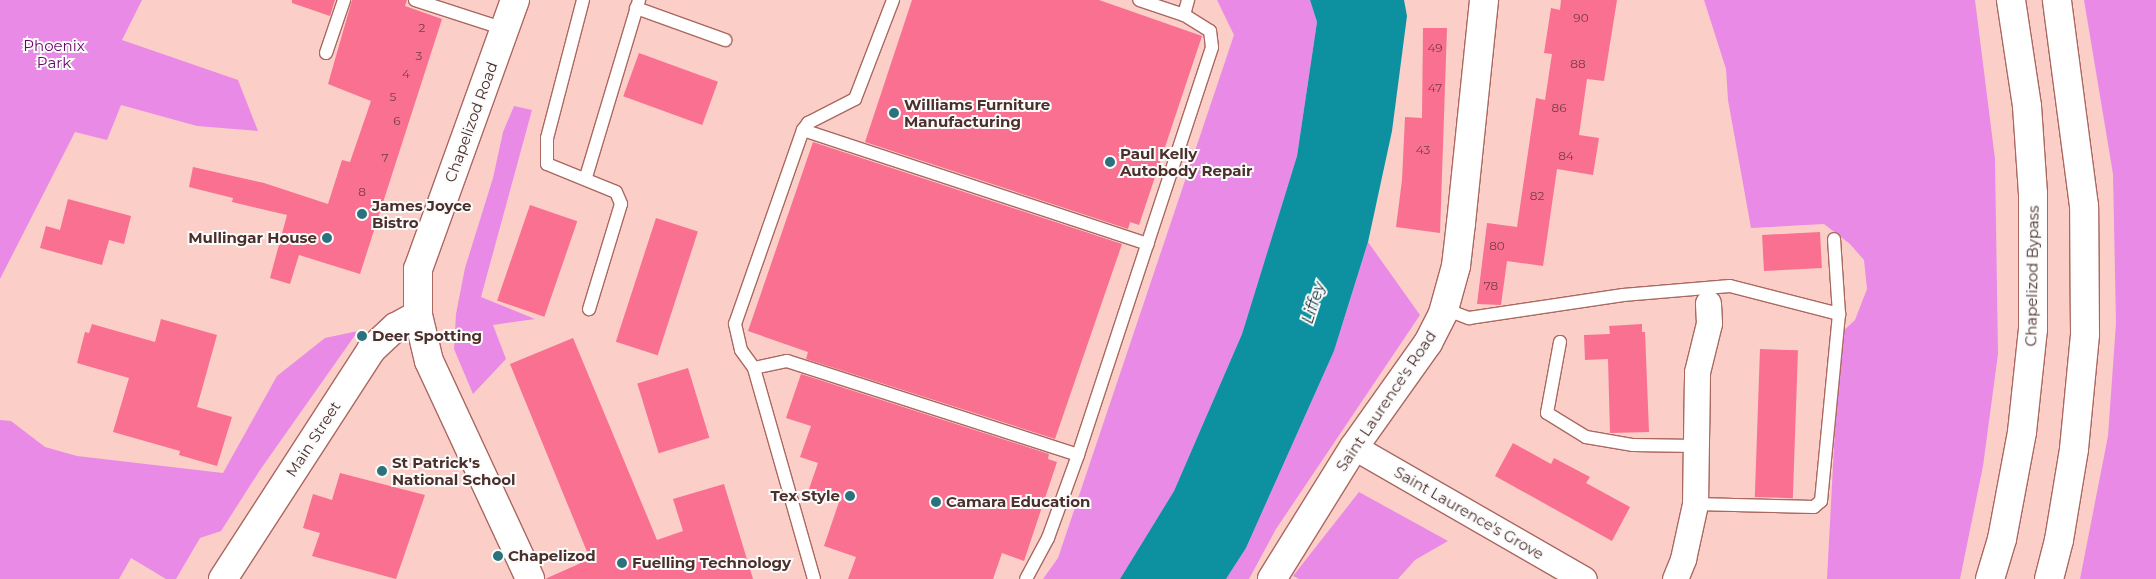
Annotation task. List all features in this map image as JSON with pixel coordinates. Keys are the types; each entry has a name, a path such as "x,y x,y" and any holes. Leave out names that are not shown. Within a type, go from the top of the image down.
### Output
{"main road":[{"name":"Chapelizod Road","path":"515,0 418,269 418,315 429,361 530,579"},
{"name":"Saint Laurence's Road","path":"1272,579 1354,447 1428,343 1445,309 1456,266 1484,0"},
{"name":"Chapelizod Bypass","path":"1990,579 2002,539 2022,432 2034,329 2033,194 2027,106 2011,0"},
{"path":"2049,579 2060,540 2074,449 2085,334 2084,206 2057,0"},
{"name":"Main Street","path":"223,579 371,350 396,328 418,315"}],"street":[{"path":"1675,579 1684,559 1695,504 1697,372 1709,324 1708,303"},
{"name":"Saint Laurence's Grove","path":"1354,447 1584,579"}],"lane":[{"path":"326,52 344,0"},
{"path":"415,0 505,29"},
{"path":"583,0 547,138 547,164 586,177 616,192 621,204 588,308"},
{"path":"814,579 754,368 742,350 735,324 803,130 808,123 855,99 893,0"},
{"path":"1026,579 1048,538 1078,455 1212,47 1210,31 1184,15 1139,0"},
{"path":"1184,15 1188,0"},
{"path":"586,177 638,4 724,40"},
{"path":"803,130 1148,244"},
{"path":"1695,504 1814,507 1821,501 1839,314 1834,239"},
{"path":"1445,309 1469,318 1624,295 1730,286 1839,314"},
{"path":"1560,342 1547,413 1586,437 1633,446 1695,446"},
{"path":"754,368 787,361 1078,455"}],"green space":[{"name":"Phoenix Park","path":"0,0 142,0 122,40 238,80 258,131 197,126 121,105 107,140 75,132 0,279"},
{"path":"1217,0 1310,0 1317,22 1297,156 1242,334 1174,491 1120,579 1043,579 1058,558 1234,35"},
{"path":"1704,0 1975,0 1995,159 1998,354 1983,466 1960,579 1827,579 1840,334 1855,320 1867,289 1864,260 1850,244 1824,224 1751,228 1728,100 1726,69"},
{"path":"2084,0 2156,0 2156,579 2080,579 2108,436 2116,323 2113,174"},
{"path":"514,106 532,110 481,297 535,319 493,325 506,359 473,394 454,349 456,314 465,268 493,178 503,132"},
{"path":"1368,242 1420,315 1276,529 1249,579 1226,579 1246,548 1334,351"},
{"path":"358,331 260,470 221,531 200,538 176,579 166,579 131,558 119,579 0,579 0,420 11,421 45,447 77,456 223,473 277,376 325,338"},
{"path":"1359,492 1448,541 1415,560 1398,579 1299,579 1293,576"}],"water":[{"name":"Liffey","path":"1310,0 1404,0 1407,16 1392,131 1368,242 1334,351 1246,548 1226,579 1120,579 1174,491 1242,334 1297,156 1317,22"}],"building":[{"path":"292,0 335,0 330,16 292,3"},
{"path":"352,0 407,0 405,6 442,19 360,274 299,255 290,284 270,278 287,215 232,202 233,198 189,187 193,167 264,183 328,204 342,160 350,162 371,101 328,84"},
{"path":"912,0 1099,0 1202,36 1139,225 1130,222 1128,229 865,142"},
{"path":"1561,0 1617,0 1604,81 1587,79 1579,135 1599,138 1593,175 1557,169 1543,266 1507,261 1501,305 1477,304 1487,223 1517,227 1536,98 1545,100 1552,54 1544,53 1551,8 1560,10"},
{"path":"1423,28 1447,28 1440,233 1396,227 1402,180 1405,117 1422,118"},
{"path":"639,53 718,82 702,125 623,96"},
{"path":"813,142 1122,244 1055,439 806,359 808,352 748,331"},
{"path":"68,199 131,216 124,244 109,240 102,265 40,248 46,226 60,230"},
{"path":"530,205 577,221 544,317 497,300"},
{"path":"656,218 698,232 658,355 616,342"},
{"path":"1820,232 1822,268 1764,271 1762,235"},
{"path":"161,319 217,335 197,407 232,417 217,466 179,455 180,451 113,432 129,378 77,363 85,332 89,333 92,324 155,342"},
{"path":"1642,324 1642,332 1645,332 1649,432 1610,433 1608,359 1585,360 1584,335 1610,334 1609,326"},
{"path":"573,338 657,540 683,531 673,499 724,484 753,579 545,579 590,559 510,364"},
{"path":"1760,349 1798,350 1793,498 1755,497"},
{"path":"688,368 709,438 659,453 637,383"},
{"name":"Camara Education","path":"801,374 1049,454 1048,459 1057,462 1024,561 1002,553 993,579 848,579 856,557 824,546 840,499 809,489 818,463 800,457 811,426 786,418"},
{"path":"1513,443 1551,464 1554,458 1590,477 1586,483 1630,507 1612,541 1495,476"},
{"path":"340,473 425,495 396,579 312,556 320,533 303,528 313,494 332,500"}],"place":[{"name":"Williams Furniture Manufacturing","path":"894,113"},
{"name":"Paul Kelly Autobody Repair","path":"1110,162"},
{"name":"James Joyce Bistro","path":"362,214"},
{"name":"Mullingar House","path":"327,238"},
{"name":"Deer Spotting","path":"362,336"},
{"name":"St Patrick's National School","path":"382,471"},
{"name":"Tex Style","path":"850,496"},
{"name":"Camara Education","path":"936,502"},
{"name":"Chapelizod","path":"498,556"},
{"name":"Fuelling Technology","path":"622,563"}]}
